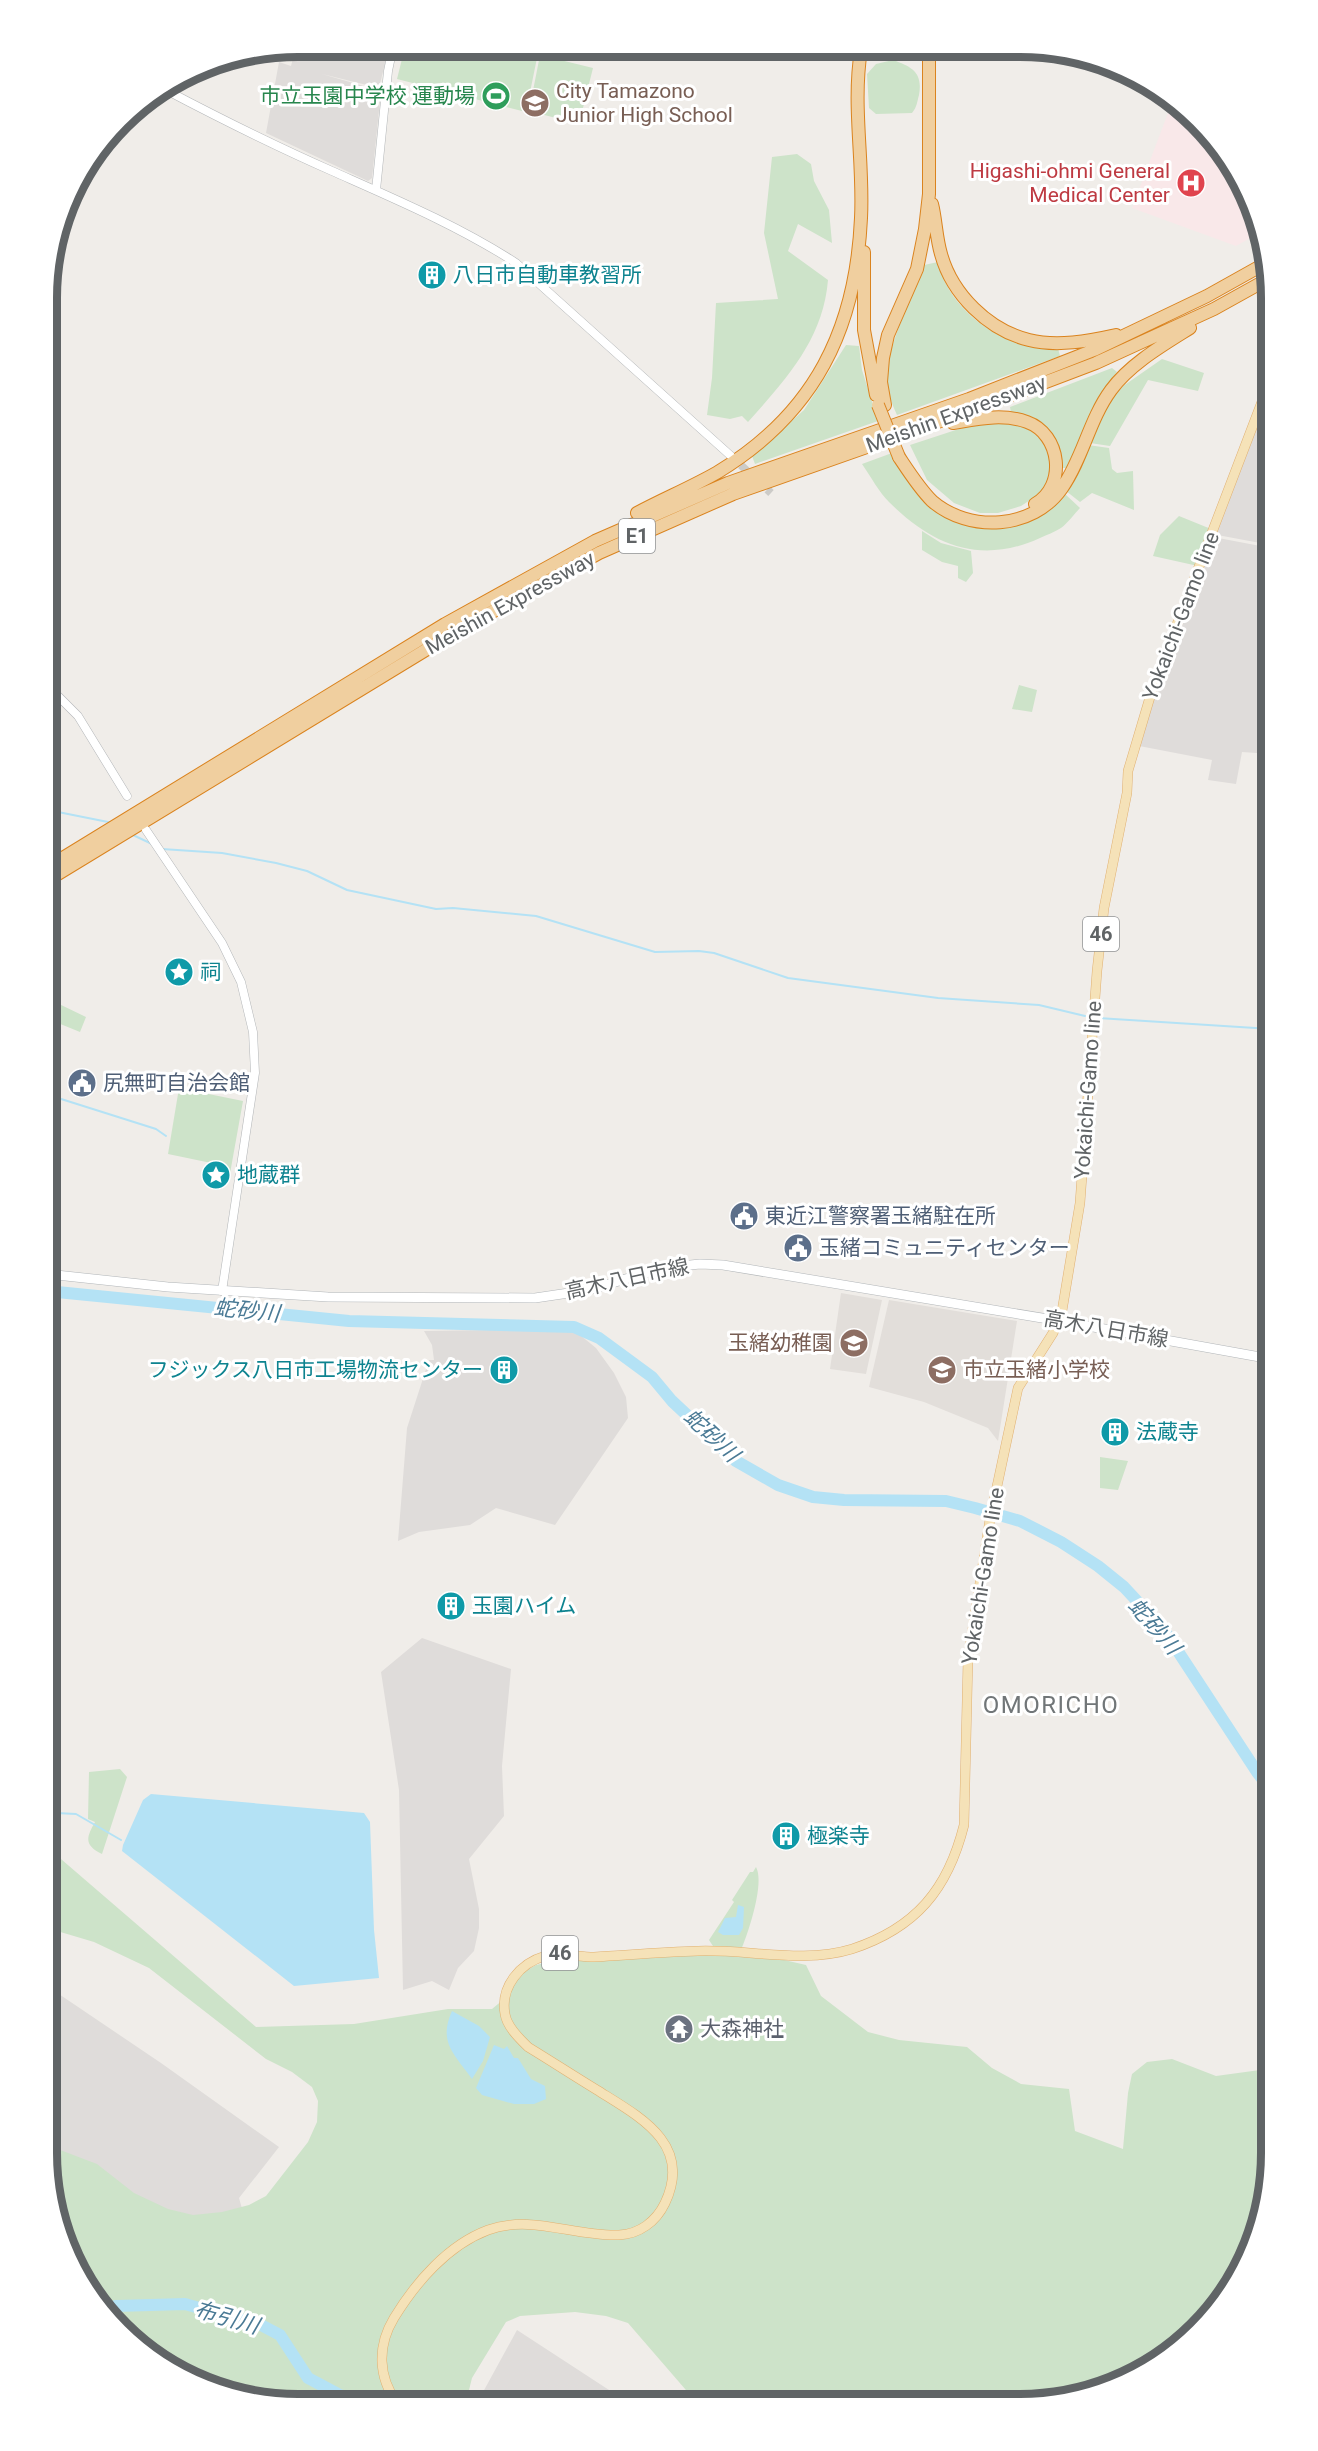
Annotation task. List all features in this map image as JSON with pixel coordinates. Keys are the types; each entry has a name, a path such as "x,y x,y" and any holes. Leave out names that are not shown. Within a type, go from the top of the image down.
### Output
{"highway":[{"path":"860,57 856,101 862,217 864,330 881,405 916,483 933,501 953,514 975,522 999,524 1023,518 1044,506 1060,491 1071,475 1097,411 1113,388 1160,347 1260,286"},
{"path":"881,405 883,358 888,335 917,269 925,229 929,194 929,57"},
{"path":"929,194 933,205 941,256 949,274 961,294 979,314 1002,330 1029,340 1057,343 1087,340 1137,330"},
{"path":"493,596 629,517 717,472 752,448 782,422 812,387 829,356 846,316 856,269 862,217"},
{"name":"Meishin Expressway","path":"57,862 493,596 595,541 709,490 969,399 1094,350 1207,296 1259,267"},
{"name":"Meishin Expressway","path":"57,875 452,634 565,570 666,522 733,494 1096,363 1260,285"},
{"path":"903,456 936,496 955,509 976,516 998,518 1020,512 1040,501 1051,486 1056,472 1056,456 1052,444 1043,432 1029,422 1009,417 989,417 921,428"}],"main road":[{"name":"Yokaichi-Gamo line","path":"392,2394 381,2369 383,2349 391,2323 434,2267 462,2243 491,2229 516,2225 549,2226 598,2234 620,2235 634,2232 650,2224 663,2207 670,2191 672,2164 669,2150 656,2131 626,2108 528,2047 517,2036 505,2015 507,1994 512,1979 519,1971 543,1956 562,1953 582,1957 699,1951 825,1954 850,1950 894,1931 922,1908 940,1887 958,1849 964,1825 968,1659 993,1500 1018,1388 1060,1321 1080,1203 1096,970 1104,908 1127,793 1128,771 1153,687 1261,407"},
{"name":"高木八日市線","path":"57,1275 222,1291 328,1297 535,1298 589,1290 662,1268 700,1264 756,1270 1261,1357"}],"street":[{"path":"376,190 391,57"},
{"path":"172,93 474,237 516,263 731,456"},
{"path":"57,695 78,716 127,796"},
{"path":"146,830 222,943 241,982 253,1032 255,1073 222,1291"}],"shaded area":[{"path":"293,57 387,57 379,88 322,74 381,91 372,178 368,181 266,133 279,62 291,66"},
{"name":"Higashi-ohmi General Medical Center","path":"1170,109 1201,139 1229,177 1243,206 1253,236 1236,246 1132,208"},
{"path":"1261,401 1261,543 1212,534"},
{"path":"1213,537 1261,546 1261,753 1242,752 1236,784 1208,780 1212,760 1134,745"},
{"name":"玉緒幼稚園","path":"841,1293 882,1300 866,1374 830,1369"},
{"name":"市立玉緒小学校","path":"889,1300 1017,1321 998,1441 988,1428 924,1402 869,1387"},
{"path":"565,1329 580,1335 596,1348 614,1373 626,1397 628,1418 555,1525 496,1508 470,1525 419,1532 398,1541 407,1428 429,1360 434,1360 432,1345 424,1331"},
{"path":"422,1638 511,1669 502,1766 504,1816 469,1859 479,1909 479,1928 474,1951 458,1968 449,1990 432,1981 403,1990 399,1790 381,1672"},
{"path":"57,1993 279,2147 239,2198 251,2240 237,2284 57,2160"},
{"path":"517,2330 615,2394 482,2394"}],"green space":[{"name":"市立玉園中学校 運動場","path":"402,57 537,57 526,112 397,79"},
{"path":"540,57 593,68 579,124 529,111"},
{"path":"893,60 911,68 918,76 920,87 917,104 912,113 876,114 869,108 867,74 876,64"},
{"path":"797,154 811,164 814,181 829,210 832,243 798,224 788,251 828,280 819,321 811,340 789,374 748,422 742,416 730,419 707,415 712,378 716,303 778,299 764,233 772,157"},
{"path":"938,262 941,274 954,296 981,324 1010,338 1058,348 1060,356 897,415 887,384 888,364 901,321 924,265"},
{"path":"846,345 859,346 862,370 878,421 755,464 752,456 804,410"},
{"path":"1162,359 1204,373 1198,391 1148,380 1110,446 1090,443 1103,412 1116,391"},
{"path":"1112,368 1117,372 1100,396 1069,468 1063,468 1059,446 1054,438 1040,426 1011,413 1010,407"},
{"path":"1010,423 1030,430 1044,442 1052,460 1050,475 1041,493 1021,506 998,513 980,513 954,503 927,480 910,445 974,424"},
{"path":"1088,445 1109,448 1112,469 1117,473 1133,471 1134,510 1092,493 1080,502 1066,491"},
{"path":"892,453 927,499 993,527 1021,524 1042,514 1064,493 1080,508 1061,528 1018,546 998,550 959,547 923,530 889,502 878,489 862,464"},
{"path":"1179,516 1211,529 1198,566 1153,556 1160,535"},
{"path":"922,531 941,543 971,551 973,573 966,582 958,578 958,566 942,562 922,550"},
{"path":"1019,685 1037,690 1032,712 1012,709"},
{"path":"59,1004 86,1017 80,1032 57,1023"},
{"path":"179,1088 243,1101 229,1179 213,1178 216,1164 168,1154"},
{"path":"1100,1457 1128,1461 1118,1490 1100,1488"},
{"path":"120,1769 127,1777 102,1854 88,1841 95,1822 88,1819 89,1772"},
{"path":"57,1856 256,2027 354,2024 448,2009 492,2009 510,1994 515,1981 524,1972 536,1965 562,1959 620,1959 699,1951 771,1957 806,1965 821,1996 868,2032 899,2040 967,2047 992,2068 1021,2084 1069,2089 1075,2131 1123,2149 1132,2074 1147,2062 1172,2059 1216,2076 1261,2069 1261,2153 1259,2185 1253,2216 1243,2245 1229,2274 1201,2312 1179,2334 1141,2362 1112,2376 1083,2386 1052,2392 1020,2394 689,2394 628,2323 606,2316 575,2312 520,2316 506,2322 472,2378 469,2394 298,2394 266,2392 235,2386 206,2376 177,2362 139,2334 107,2300 82,2260 65,2216 59,2185 57,2149 97,2164 134,2193 168,2209 193,2215 222,2212 249,2205 266,2196 308,2142 317,2122 318,2101 312,2087 292,2072 266,2059 149,1968 94,1942 57,1931"},
{"path":"756,1867 757,1896 741,1950 715,1949 709,1940 750,1872 753,1872"}],"water":[{"path":"151,1794 364,1813 370,1822 374,1930 379,1978 294,1986 122,1851 143,1800"},
{"path":"738,1905 744,1907 743,1928 739,1935 723,1935 718,1932 725,1918 736,1917"},
{"path":"452,2011 479,2026 490,2037 483,2061 472,2079 454,2055 447,2040 448,2022"},
{"path":"494,2045 504,2049 507,2046 514,2058 518,2058 531,2079 545,2086 546,2099 534,2104 514,2104 482,2095 476,2088"}],"waterway":[{"path":"57,812 113,823"},
{"path":"133,835 152,844"},
{"path":"162,849 222,853 276,863 307,871 347,890 436,909 453,908 536,916 655,952 714,953 788,978 938,998 1039,1005 1085,1016"},
{"path":"1098,1018 1261,1028"},
{"path":"57,1098 156,1129 166,1136"},
{"name":"蛇砂川","path":"57,1292 349,1321 574,1327 599,1338 652,1377 672,1401 736,1461 778,1485 813,1497 844,1500 946,1501 975,1508 1020,1521 1061,1542 1098,1566 1124,1587 1164,1630 1261,1777"},
{"path":"57,1813 76,1814 121,1840"},
{"name":"布引川","path":"113,2307 185,2304 261,2325 280,2335 308,2378 338,2394"}],"tunnel":[{"path":"732,457 771,493"}],"place":[{"name":"市立玉園中学校 運動場","path":"496,96"},
{"name":"City Tamazono Junior High School","path":"535,103"},
{"name":"Higashi-ohmi General Medical Center","path":"1191,183"},
{"name":"八日市自動車教習所","path":"432,275"},
{"name":"祠","path":"179,972"},
{"name":"尻無町自治会館","path":"82,1083"},
{"name":"地蔵群","path":"216,1175"},
{"name":"東近江警察署玉緒駐在所","path":"744,1216"},
{"name":"玉緒コミュニティセンター","path":"798,1248"},
{"name":"玉緒幼稚園","path":"854,1343"},
{"name":"フジックス八日市工場物流センター","path":"504,1370"},
{"name":"市立玉緒小学校","path":"942,1370"},
{"name":"法蔵寺","path":"1115,1432"},
{"name":"玉園ハイム","path":"451,1606"},
{"name":"極楽寺","path":"786,1836"},
{"name":"大森神社","path":"679,2029"}],"district":[{"name":"OMORICHO","path":"1051,1705"}]}
